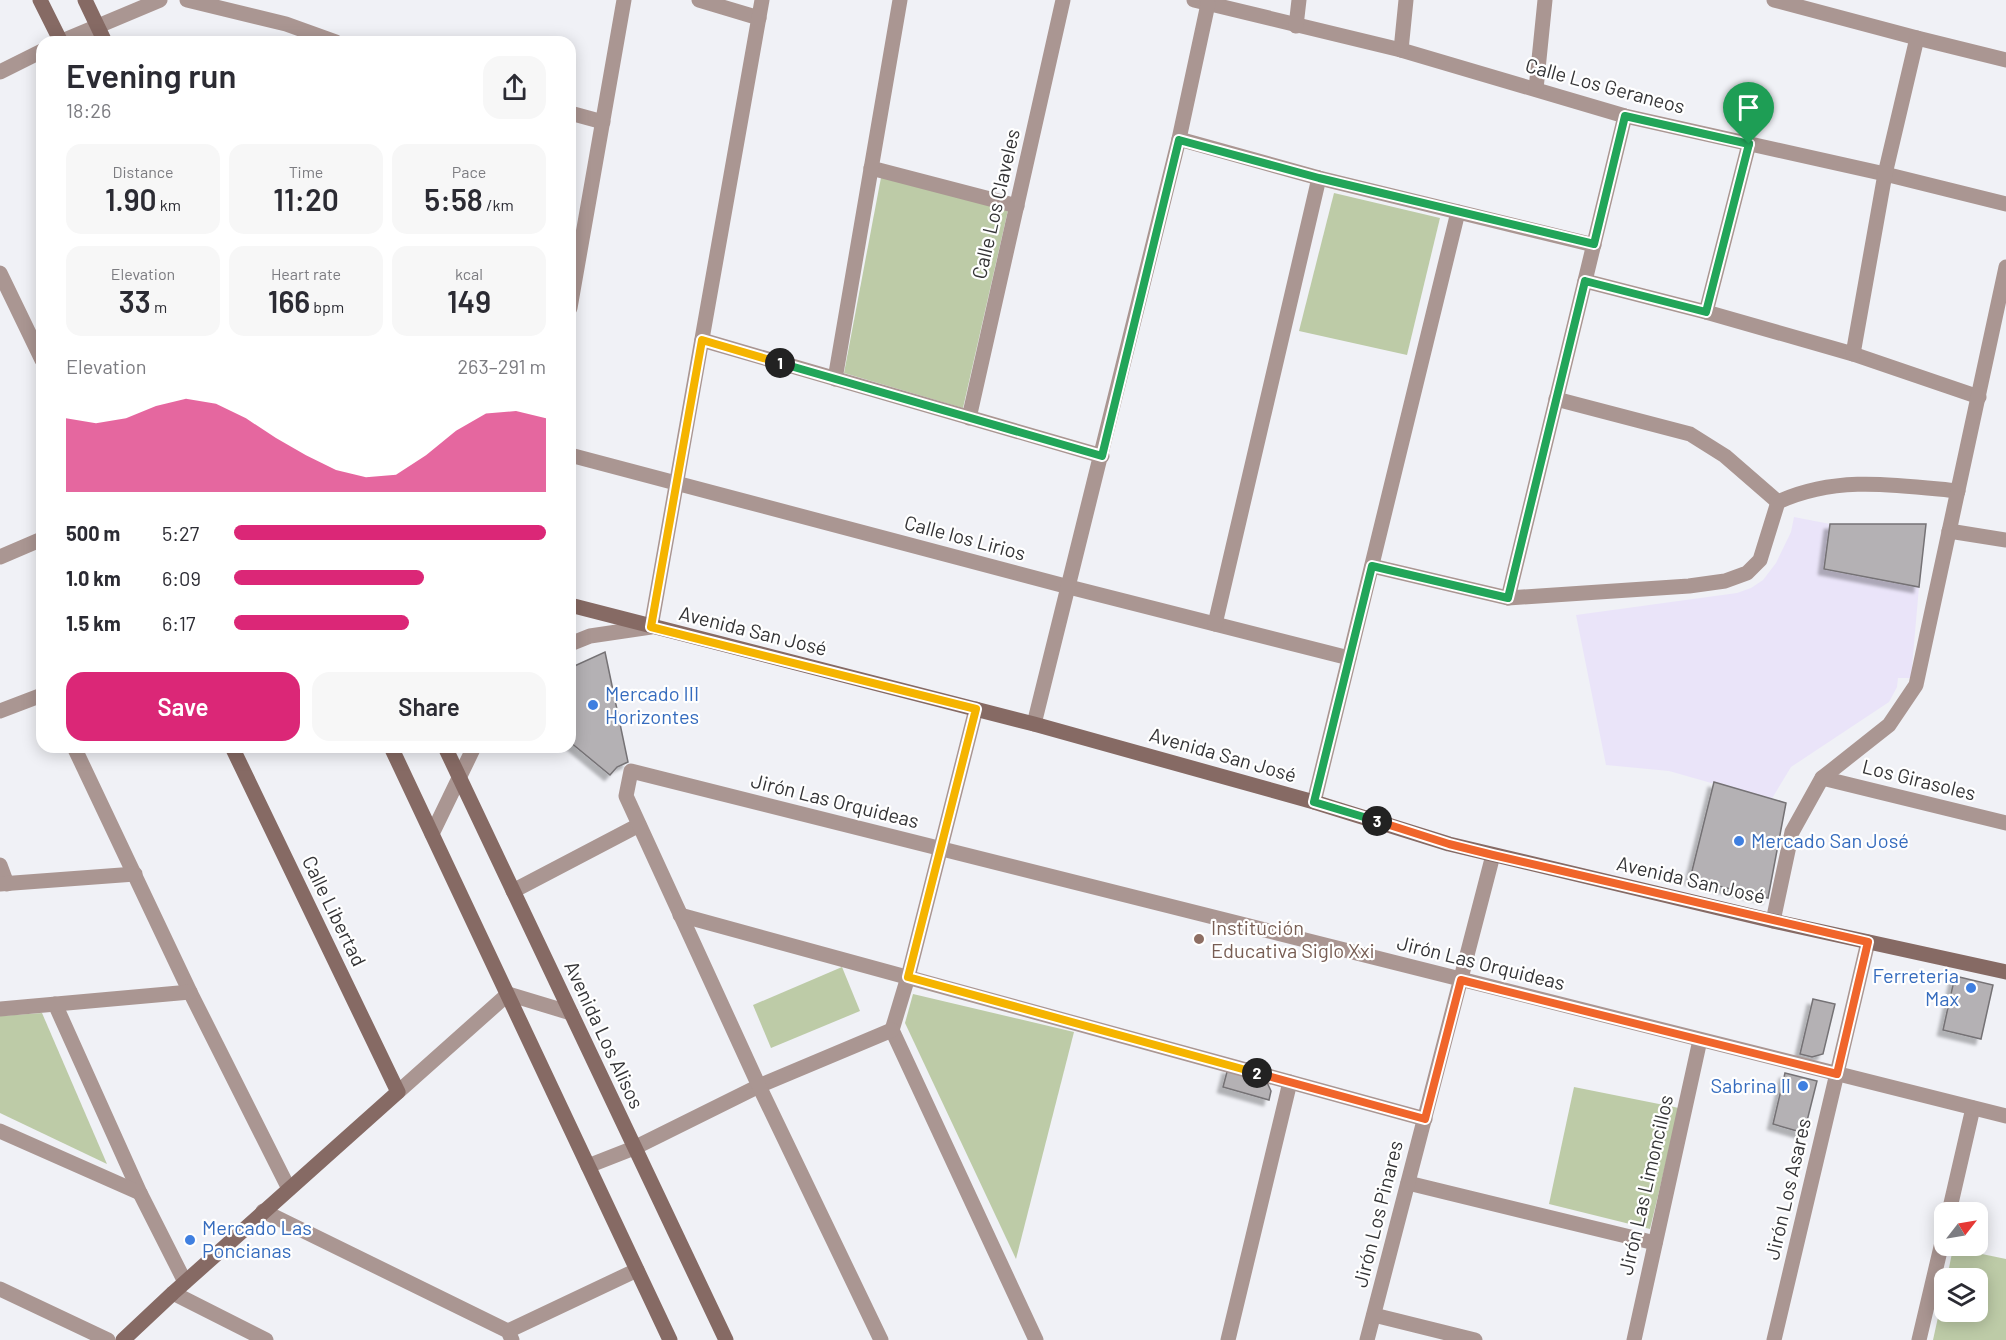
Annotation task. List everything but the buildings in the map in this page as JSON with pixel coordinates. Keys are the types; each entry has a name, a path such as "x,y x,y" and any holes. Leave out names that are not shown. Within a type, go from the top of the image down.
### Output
{"street":[{"path":"40,0 57,36"},
{"path":"85,0 102,36"},
{"path":"73,36 160,0"},
{"path":"187,0 286,24 319,36"},
{"path":"244,0 252,16"},
{"path":"576,274 624,0"},
{"path":"699,0 759,18"},
{"path":"576,642 590,636 651,627 762,0"},
{"path":"835,380 900,0"},
{"name":"Calle Los Claveles","path":"969,418 1063,0"},
{"path":"1296,26 1299,0"},
{"path":"1401,50 1406,0"},
{"path":"1536,90 1545,0"},
{"path":"1774,0 1803,3 1917,38 2006,60"},
{"path":"1034,724 1179,140 1201,2"},
{"name":"Calle Los Geraneos","path":"1201,2 1401,50 1625,116 1885,174 2006,204"},
{"path":"1853,354 1885,174 1917,38"},
{"path":"0,72 36,54"},
{"path":"576,114 603,122"},
{"path":"1508,598 1625,116"},
{"path":"1179,140 1319,178 1594,244"},
{"path":"1706,312 1749,144"},
{"path":"871,168 1017,206"},
{"path":"1215,624 1319,178"},
{"path":"1314,802 1458,212"},
{"path":"1773,921 1792,832 1822,777 1890,725 1917,685 2006,267"},
{"path":"0,273 36,348"},
{"path":"1585,281 1706,312 1853,354 1979,397"},
{"path":"702,340 1102,456"},
{"path":"1556,399 1690,434 1725,456 1778,502"},
{"name":"Calle los Lirios","path":"576,457 1069,587 1349,658"},
{"path":"1372,566 1508,598 1689,586 1725,581 1747,573 1760,560 1778,502 1798,493 1840,485 1878,483 1958,491"},
{"path":"1949,531 2006,540"},
{"path":"0,557 36,542"},
{"name":"Avenida San José","path":"576,607 1034,724 1314,802 1449,844 1773,921 2006,972"},
{"path":"0,711 36,697"},
{"path":"976,709 908,977 892,1030 1036,1340"},
{"path":"77,753 190,992 289,1189"},
{"name":"Calle Libertad","path":"235,753 398,1092"},
{"path":"394,753 670,1340"},
{"name":"Avenida Los Alisos","path":"448,753 726,1340"},
{"path":"432,834 471,753"},
{"name":"Jirón Las Orquideas","path":"639,825 626,796 631,771 2006,1116"},
{"name":"Los Girasoles","path":"1822,777 2006,822"},
{"path":"513,891 639,825 759,1086 881,1340"},
{"name":"Jirón Los Pinares","path":"1367,1340 1493,855"},
{"path":"0,866 4,884 135,874"},
{"path":"680,915 1425,1119"},
{"name":"Jirón Los Asares","path":"1774,1340 1868,942"},
{"path":"0,1009 190,992"},
{"path":"123,1340 508,994"},
{"path":"508,994 571,1013"},
{"path":"55,1005 140,1193 185,1282"},
{"path":"588,1166 634,1148 759,1086 892,1030"},
{"name":"Jirón Las Limoncillos","path":"1634,1340 1700,1040"},
{"path":"1228,1340 1290,1082"},
{"path":"1951,1202 1973,1108"},
{"path":"0,1131 140,1193"},
{"path":"1408,1183 1655,1243"},
{"path":"264,1211 510,1335 637,1270"},
{"path":"1919,1340 1939,1256"},
{"path":"0,1289 108,1340"},
{"path":"173,1293 266,1340"},
{"path":"1374,1315 1475,1340"}],"shaded area":[{"path":"1794,517 1830,524 1825,569 1919,587 1911,678 1898,678 1897,687 1889,702 1791,767 1771,800 1669,771 1606,765 1576,615 1737,593 1751,588 1763,580 1776,563 1791,532"}],"green space":[{"path":"883,167 1011,197 963,408 844,373"},
{"path":"1334,193 1440,218 1407,355 1299,331"},
{"path":"842,967 860,1011 771,1048 753,1005"},
{"path":"913,994 1074,1032 1016,1259 905,1023"},
{"path":"42,1013 107,1164 0,1113 0,1016"},
{"path":"1574,1087 1679,1108 1650,1229 1549,1204"},
{"path":"1988,1255 2006,1259 2006,1340 1933,1340 1937,1322 1988,1322 1988,1268 1949,1268 1951,1256"}],"place":[{"name":"Mercado III Horizontes","path":"593,705"},
{"name":"Mercado San José","path":"1739,841"},
{"name":"Institución Educativa Siglo Xxi","path":"1199,939"},
{"name":"Ferreteria Max","path":"1971,988"},
{"name":"Sabrina II","path":"1803,1086"},
{"name":"Mercado Las Poncianas","path":"190,1240"}],"route":[{"path":"1625,116 1749,144 1706,312 1585,281 1508,598 1372,566 1314,802 1449,844 1868,942 1837,1074 1461,980 1425,1119 908,977 976,709 651,627 702,340 1102,456 1179,140 1319,178 1594,244 1625,116"}]}
